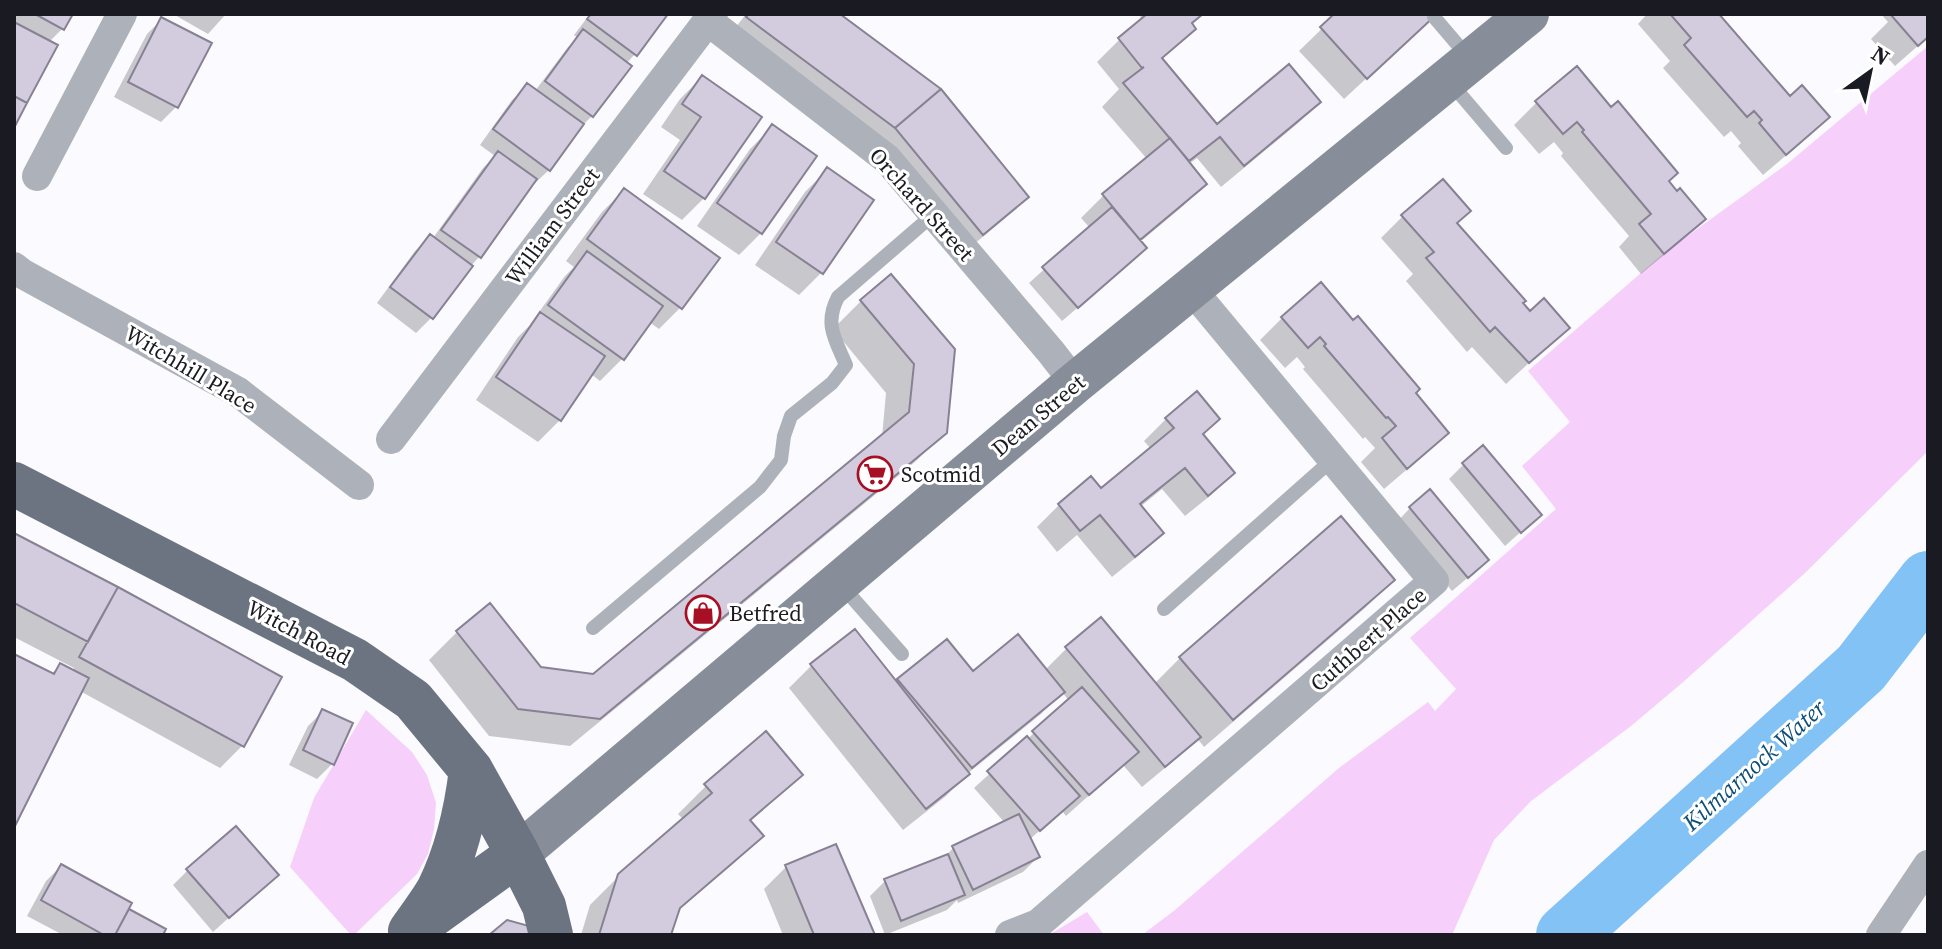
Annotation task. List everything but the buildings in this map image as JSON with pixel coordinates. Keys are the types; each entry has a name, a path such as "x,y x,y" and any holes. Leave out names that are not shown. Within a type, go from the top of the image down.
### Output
{"main road":[{"name":"Dean Street","path":"518,854 1075,383 1528,14"},
{"name":"Witch Road","path":"14,484 355,660 413,700 471,770 544,906 551,935"},
{"path":"408,933 437,892 451,860 466,805 471,770"},
{"path":"408,933 518,854"}],"street":[{"path":"37,176 122,14"},
{"name":"Orchard Street","path":"710,17 887,159 1075,383"},
{"name":"William Street","path":"391,439 710,17"},
{"name":"Witchhill Place","path":"14,267 238,392 359,485"},
{"name":"Cuthbert Place","path":"1010,935 1038,924 1434,581 1192,290"},
{"path":"1881,935 1928,865"}],"lane":[{"path":"1434,17 1460,71 1506,148"},
{"path":"593,628 760,487 781,460 791,416 832,383 846,365 830,326 832,309 838,297 934,214"},
{"path":"1164,609 1333,459"},
{"path":"839,582 902,654"}],"shaded area":[{"path":"1928,46 1928,451 1805,573 1682,683 1631,726 1531,801 1494,840 1452,935 1142,935 1339,768 1428,702 1435,711 1456,689 1410,638 1556,509 1522,466 1570,422 1528,371 1664,253 1787,164"},
{"path":"366,710 412,752 427,775 436,803 428,854 417,874 351,935 290,867 314,798"},
{"path":"1087,912 1104,935 1046,935 1052,933"}],"waterway":[{"name":"Kilmarnock Water","path":"1566,935 1861,668 1928,581"}],"place":[{"name":"Scotmid","path":"875,474"},
{"name":"Betfred","path":"703,613"}]}
